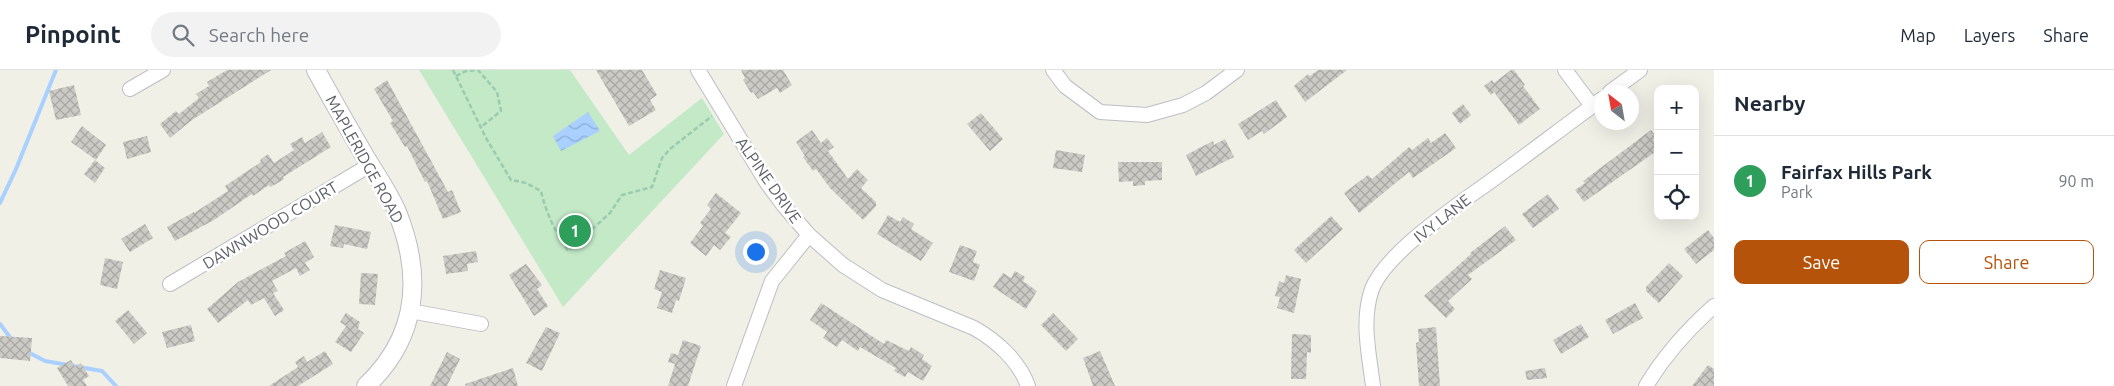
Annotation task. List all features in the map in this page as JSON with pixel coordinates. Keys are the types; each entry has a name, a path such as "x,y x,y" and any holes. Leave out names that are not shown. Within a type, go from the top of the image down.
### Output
{"street":[{"path":"130,89 163,70"},
{"name":"MAPLERIDGE ROAD","path":"316,70 396,210 408,242 411,269 410,311 402,340 393,356 366,386"},
{"name":"ALPINE DRIVE","path":"698,70 766,183 810,235 843,265 882,290 974,328 988,336 1016,363 1028,386"},
{"path":"1053,70 1065,86 1100,112 1147,115 1183,104 1206,93 1237,70"},
{"path":"1565,70 1594,99"},
{"path":"1620,85 1640,70"},
{"name":"IVY LANE","path":"1373,386 1366,320 1368,301 1373,287 1394,256 1594,104"},
{"name":"DAWNWOOD COURT","path":"170,284 370,165"},
{"path":"734,386 772,281 810,235"},
{"path":"1646,386 1675,345 1692,325 1714,306"},
{"path":"410,311 481,324"}],"path":[{"path":"454,70 481,127 510,180 526,183 540,191 544,207 554,230 568,251 610,213 622,194 652,187 662,158 670,149 721,109"},
{"path":"456,76 466,71 478,70 497,92 501,111 481,127"}],"green space":[{"path":"419,70 570,70 629,155 702,98 724,134 563,307"}],"water":[{"path":"588,112 600,131 561,151 553,136"}],"building":[{"path":"227,70 271,70 192,120 170,138 160,124 176,111 179,114 199,98 196,94 209,86 207,82"},
{"path":"596,70 642,70 657,95 650,100 656,110 629,126"},
{"path":"741,70 783,70 792,85 780,93 777,88 758,99 753,92 751,93 743,80 745,78"},
{"path":"1318,70 1347,70 1305,102 1294,86 1308,74 1310,76"},
{"path":"1511,70 1514,70 1540,109 1519,125 1494,92 1491,95 1484,86 1492,80 1494,83"},
{"path":"387,80 448,192 452,190 461,212 443,219 427,181 425,182 407,146 405,147 390,123 393,121 374,89"},
{"path":"74,85 81,115 56,120 49,91"},
{"path":"1276,100 1287,117 1264,134 1262,131 1248,140 1238,124"},
{"path":"1463,104 1471,115 1460,124 1452,113"},
{"path":"981,113 1003,139 990,151 967,124"},
{"path":"82,126 106,145 96,160 71,142"},
{"path":"812,130 821,143 827,138 834,147 828,151 848,179 857,169 868,180 861,188 876,202 876,206 863,220 830,188 816,169 813,171 803,157 805,156 796,142"},
{"path":"1651,130 1654,134 1654,153 1584,202 1575,190 1585,183 1583,181"},
{"path":"322,132 331,147 283,177 284,179 276,184 270,187 269,185 253,196 252,194 214,220 175,241 167,227 194,213 228,191 225,186 261,162 260,160 268,154 274,163 294,150 290,144 302,137 305,143"},
{"path":"1445,133 1456,148 1413,178 1409,172 1359,213 1344,193 1368,175 1372,179 1409,147 1412,150 1428,138 1431,143"},
{"path":"147,136 151,152 127,159 123,142"},
{"path":"1225,139 1234,157 1196,176 1186,155 1213,141 1214,145"},
{"path":"1056,150 1085,155 1082,172 1053,168"},
{"path":"95,160 105,168 95,183 84,174"},
{"path":"1118,162 1162,162 1162,180 1145,181 1145,185 1133,186 1133,181 1119,182"},
{"path":"716,193 741,213 725,233 731,237 720,250 714,245 706,256 690,243 703,226 700,223 711,209 707,205"},
{"path":"1548,194 1559,209 1533,228 1522,214"},
{"path":"888,215 900,222 903,217 914,224 911,229 933,243 921,261 877,234"},
{"path":"1331,216 1343,229 1306,263 1294,250"},
{"path":"145,224 153,238 130,252 121,239"},
{"path":"335,225 371,232 367,249 344,244 343,248 330,246"},
{"path":"1505,226 1516,240 1468,275 1472,279 1448,301 1455,309 1446,318 1424,296 1470,253"},
{"path":"1708,230 1714,238 1714,250 1696,264 1684,249"},
{"path":"305,241 314,257 305,263 310,270 300,276 296,268 272,281 278,291 273,293 284,310 275,316 264,298 251,305 248,300 218,323 207,309 238,282 286,256 284,253"},
{"path":"960,245 977,251 973,262 980,265 974,281 949,272"},
{"path":"476,251 478,262 467,264 468,271 446,274 443,256"},
{"path":"105,258 123,262 117,289 100,285"},
{"path":"1669,263 1683,276 1659,303 1646,291 1646,287"},
{"path":"526,264 542,285 537,289 548,306 534,316 509,275"},
{"path":"660,270 686,278 679,301 676,300 672,313 657,308 662,292 654,289"},
{"path":"1015,271 1025,277 1023,281 1037,291 1026,309 993,287 1003,273 1011,278"},
{"path":"361,273 378,274 375,305 359,304"},
{"path":"1286,275 1301,279 1294,313 1277,308 1280,297 1275,296 1279,281 1284,283"},
{"path":"821,303 884,344 886,340 909,351 911,347 924,355 922,359 932,366 923,381 908,372 905,377 894,371 896,368 860,347 858,351 842,340 837,347 823,338 827,332 810,320"},
{"path":"1635,303 1643,318 1613,334 1605,320"},
{"path":"128,310 147,333 134,344 115,321"},
{"path":"346,313 360,322 358,329 364,333 351,352 335,342 346,326 340,322"},
{"path":"1053,313 1078,339 1066,351 1041,325"},
{"path":"1581,324 1589,337 1561,354 1553,340"},
{"path":"191,325 195,341 167,348 162,332"},
{"path":"546,327 560,333 542,371 526,363"},
{"path":"1436,327 1440,386 1419,386 1416,343 1419,342 1418,329"},
{"path":"1292,334 1311,335 1311,353 1307,352 1306,379 1291,379"},
{"path":"0,336 32,338 30,361 0,358"},
{"path":"683,340 701,346 688,386 668,386 675,364 668,362 671,353 678,355"},
{"path":"325,351 333,364 298,386 269,386 298,367 295,362 304,356 307,362"},
{"path":"1100,351 1115,386 1093,386 1083,358"},
{"path":"447,352 460,359 447,386 430,386"},
{"path":"71,360 75,367 81,363 89,376 83,380 87,386 68,386 57,368"},
{"path":"1708,365 1714,369 1714,386 1692,386"},
{"path":"513,368 518,386 466,386 465,384"},
{"path":"1545,368 1547,378 1527,380 1525,371"}],"waterway":[{"path":"0,203 16,169 56,70"},
{"path":"0,324 12,340"},
{"path":"28,352 45,361 102,371 116,386"}],"place":[{"name":"Fairfax Hills Park","path":"575,231"}]}
